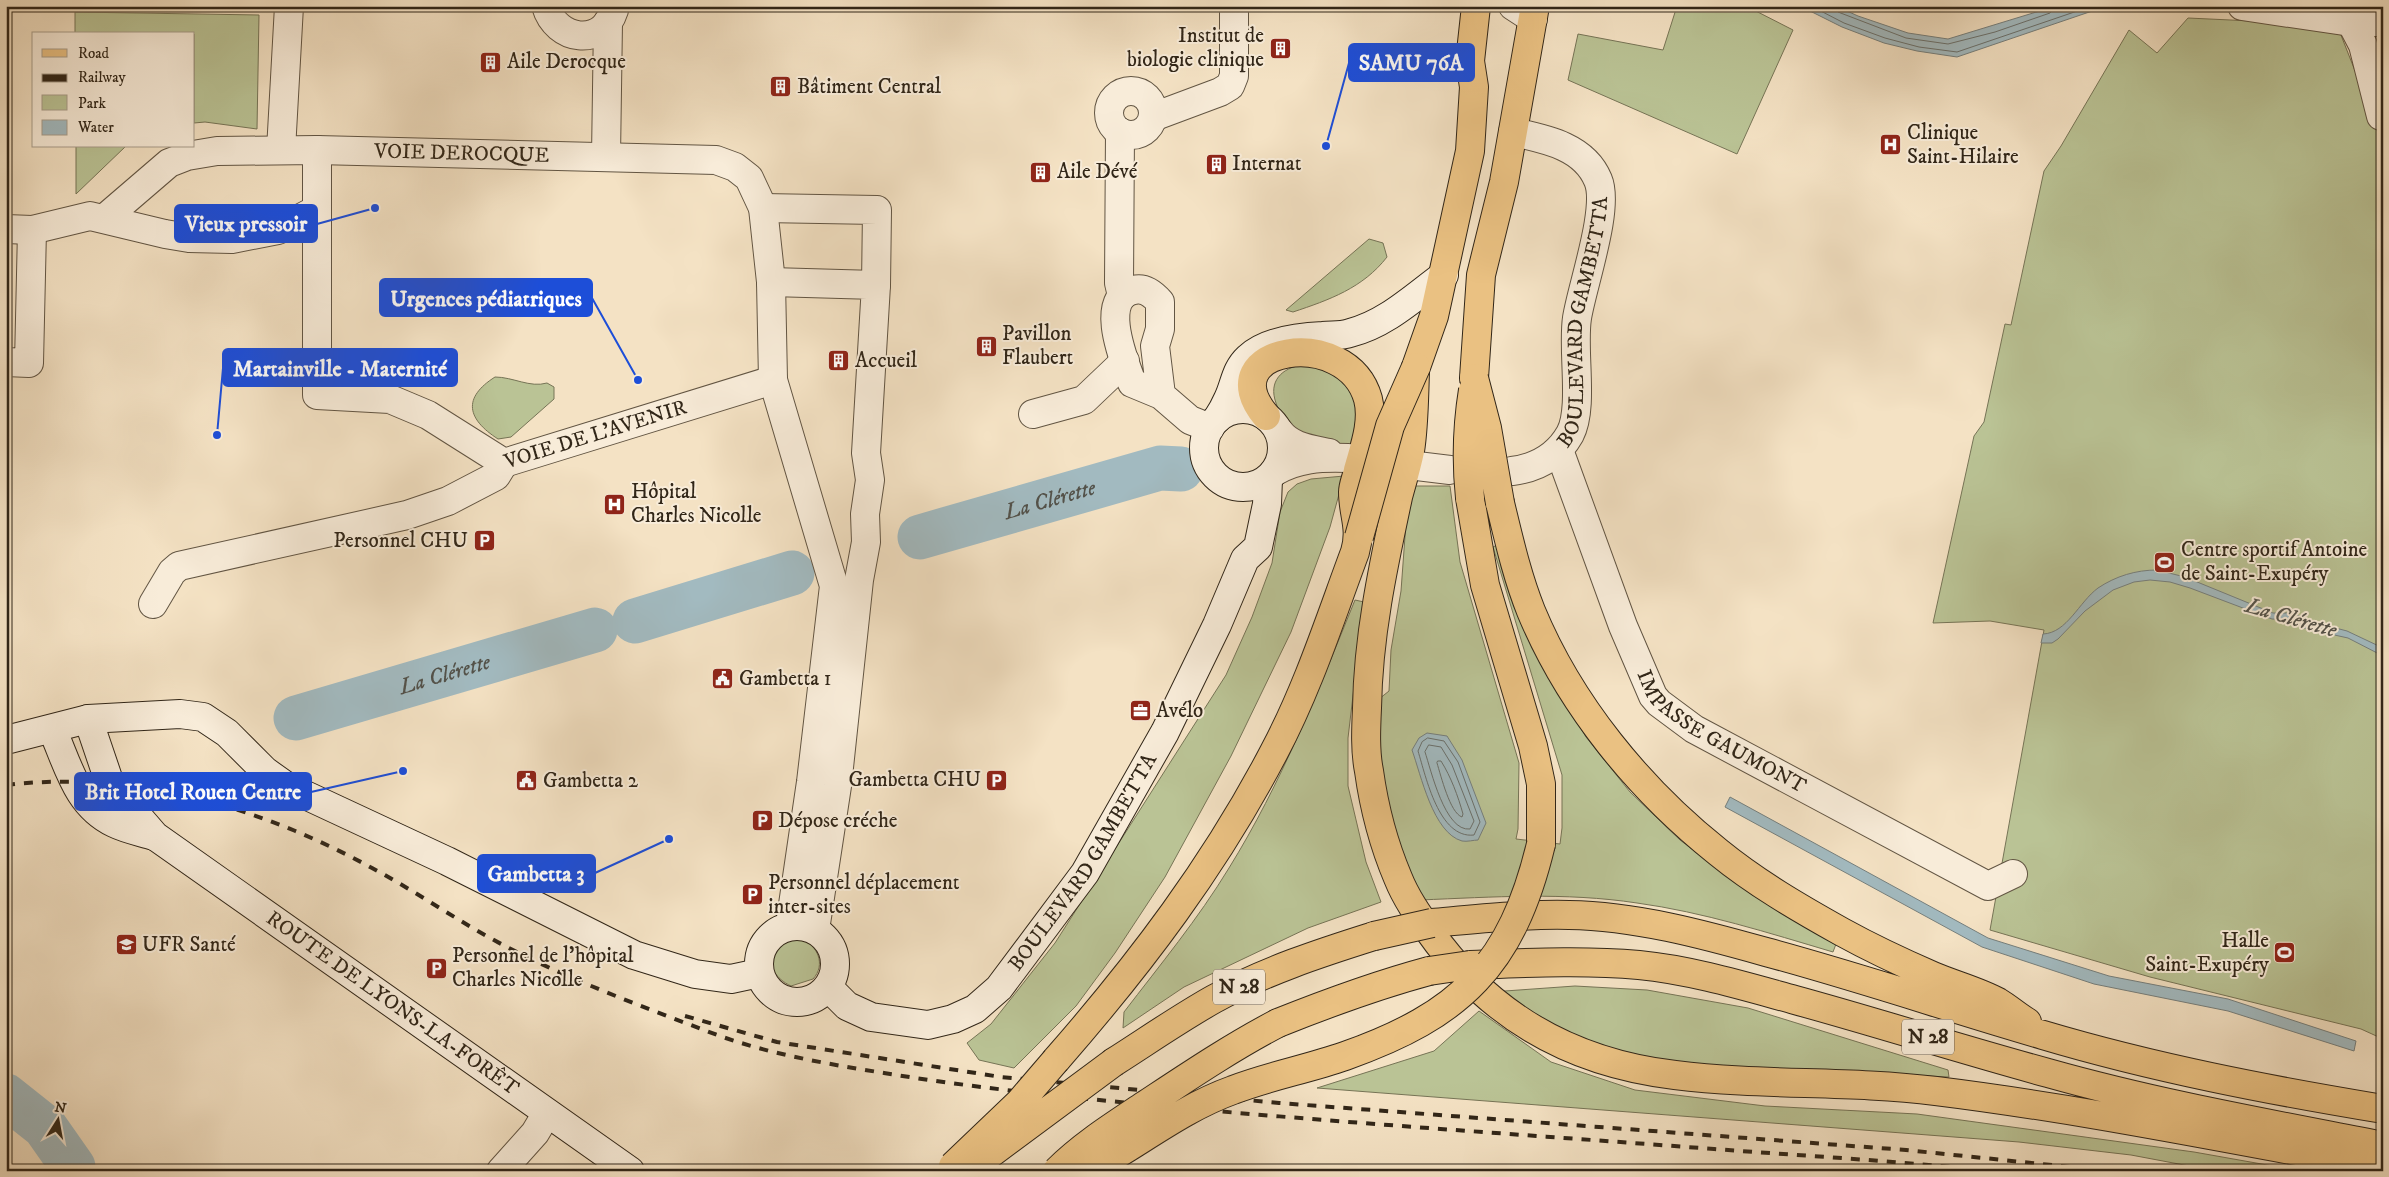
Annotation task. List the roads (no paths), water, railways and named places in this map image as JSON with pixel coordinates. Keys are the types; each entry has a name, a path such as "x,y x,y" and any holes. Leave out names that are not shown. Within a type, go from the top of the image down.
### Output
{"main road":[{"path":"949,1171 980,1138 1020,1102 1105,1004 1168,924 1226,838 1275,750 1307,679 1359,537 1390,426 1416,367 1434,316 1470,151 1474,87 1470,61 1476,6"},
{"path":"1088,1171 1124,1152 1153,1130 1213,1098 1268,1078 1344,1056 1392,1038 1427,1020 1449,1005 1481,974 1502,946 1523,908 1541,844 1541,784 1521,700 1485,585 1470,498 1466,461 1481,275 1504,182 1513,132 1527,10"},
{"path":"1272,423 1256,404 1251,382 1256,369 1268,360 1299,352 1316,353 1332,358 1357,377 1368,399 1370,410 1364,450 1353,491 1359,537"},
{"path":"1416,367 1410,448 1382,580 1369,658 1366,738 1368,770 1387,847 1398,878 1412,906 1449,959 1493,1002 1520,1023 1550,1040 1625,1067 1676,1076 1939,1091 1994,1098 2373,1165 2383,1163"},
{"path":"1474,378 1487,428 1500,503 1518,574 1532,612 1553,656 1580,702 1617,752 1659,799 1719,853 1770,889 1852,937 1933,976 1998,1002 2046,1036"},
{"name":"N 28","path":"967,1171 1114,1062 1223,995 1321,952 1374,936 1432,923 1484,918 1570,915 1634,921 1712,937 1795,960 2046,1036 2161,1066 2267,1090 2383,1109"},
{"name":"N 28","path":"1057,1171 1067,1160 1118,1123 1232,1047 1278,1023 1364,990 1430,972 1470,965 1544,962 1641,965 1693,974 1852,1015 2075,1080 2256,1121 2383,1146"}],"street":[{"path":"281,150 289,6"},
{"path":"546,6 549,16 556,26 566,33 577,36 589,35 600,30 612,14"},
{"path":"1153,117 1220,92 1230,86 1234,76 1234,6"},
{"path":"2242,6 2351,22 2383,22"},
{"path":"606,156 612,14"},
{"path":"2351,22 2364,45 2381,116"},
{"path":"1133,91 1140,93 1151,102 1153,117 1151,123 1141,133 1127,134 1120,132 1111,121 1109,114 1110,106 1119,94 1133,91"},
{"path":"1120,132 1119,283 1122,296"},
{"name":"BOULEVARD GAMBETTA","path":"1512,471 1530,469 1559,450 1571,433 1576,409 1575,360 1577,319 1599,218 1600,195 1599,181 1587,162 1574,152 1551,140 1513,132"},
{"name":"VOIE DEROCQUE","path":"105,218 163,168 187,156 217,151 317,150 606,156 716,160 735,167 749,178 763,208 772,291 773,380 815,528 846,588"},
{"name":"VOIE DE L'AVENIR","path":"317,150 317,395 390,399 428,415 504,463 773,380"},
{"path":"763,208 877,210 876,285 866,453 870,480 864,514 866,542 846,588 824,784 803,928"},
{"path":"6,362 29,363 19,230 90,216 189,238 232,239 278,230 316,210"},
{"path":"1161,395 1155,346 1160,329 1160,302 1153,294 1143,290 1132,290 1122,296 1117,306 1115,318 1116,332 1132,383 1161,395 1190,420 1214,423 1228,412 1242,409 1254,410 1272,423 1285,439 1292,443 1348,458 1320,457 1285,466 1271,476 1245,487 1221,481 1208,464 1204,450 1206,439 1214,423 1229,398 1239,370 1246,360 1257,351 1274,344 1307,337 1349,334 1375,324 1393,314 1444,275"},
{"path":"772,291 876,285"},
{"path":"1033,414 1084,400 1125,361"},
{"path":"1271,476 1280,461 1282,445 1272,423"},
{"name":"IMPASSE GAUMONT","path":"1559,450 1623,626 1653,696 1659,703 1694,729 1988,886 2013,874"},
{"path":"153,604 172,572 179,566 407,515 448,501 496,476 504,463"},
{"path":"1417,466 1450,470"},
{"name":"BOULEVARD GAMBETTA","path":"1245,559 1258,546 1268,504 1271,476"},
{"name":"BOULEVARD GAMBETTA","path":"828,987 848,1006 871,1017 928,1025 953,1019 975,1009 999,988 1090,865 1165,732 1217,625 1245,559 1247,525 1241,496 1221,481"},
{"path":"6,740 88,719 180,714 203,717 227,733 265,771 286,786 448,861 634,955 695,974 731,979 759,973"},
{"name":"ROUTE DE LYONS-LA-FORÊT","path":"88,719 110,784 155,836 630,1171"},
{"name":"ROUTE DE LYONS-LA-FORÊT","path":"52,729 73,781 86,802 99,815 115,824 155,836"},
{"path":"803,928 823,935 834,953 836,965 828,987 819,996 807,1001 783,1000 772,993 764,984 759,973 758,960 768,937 779,930 803,928"},
{"path":"501,1171 535,1133 547,1113"}],"water":[{"path":"1800,6 1836,6 1858,16 1908,33 1948,39 2056,6 2107,6 1957,57 1917,51 1884,43 1842,27"},
{"path":"2157,570 2185,577 2273,613 2293,613 2309,621 2347,631 2383,648 2383,656 2348,638 2303,628 2291,620 2272,619 2170,582 2150,580 2134,582 2113,590 2085,611 2058,639 2052,643 2041,643 2043,634 2051,632 2066,623 2098,588 2126,574"},
{"path":"1427,733 1447,736 1462,760 1486,823 1478,840 1462,841 1452,836 1443,827 1436,815 1424,788 1412,750 1419,738"},
{"path":"1730,797 1988,938 2109,976 2228,999 2356,1041 2354,1051 2228,1011 2094,984 1982,947 1725,807"}],"waterway":[{"name":"La Clérette","path":"920,537 1160,468 1181,469"},
{"name":"La Clérette","path":"635,621 792,573"},
{"name":"La Clérette","path":"296,718 595,630"},
{"path":"6,1096 45,1127 73,1167 73,1171"}],"railway":[{"path":"6,785 54,782 102,783 149,789 195,798 241,811 286,827 330,846 389,877 505,946 578,980 726,1038 770,1051 815,1061 952,1083 1160,1106 1887,1161 1991,1171"},
{"path":"685,1016 777,1042 1001,1077 1279,1103 1906,1150 2109,1171"}],"place":[{"name":"Institut de biologie clinique","path":"1280,48"},
{"name":"Aile Derocque","path":"491,62"},
{"name":"Bâtiment Central","path":"781,87"},
{"name":"Clinique Saint-Hilaire","path":"1891,145"},
{"name":"SAMU 76A","path":"1326,146"},
{"name":"Internat","path":"1216,164"},
{"name":"Aile Dévé","path":"1041,172"},
{"name":"Vieux pressoir","path":"375,208"},
{"name":"Pavillon Flaubert","path":"986,346"},
{"name":"Accueil","path":"839,361"},
{"name":"Urgences pédiatriques","path":"638,380"},
{"name":"Martainville - Maternité","path":"217,435"},
{"name":"Hôpital Charles Nicolle","path":"615,504"},
{"name":"Personnel CHU","path":"484,541"},
{"name":"Centre sportif Antoine de Saint-Exupéry","path":"2165,562"},
{"name":"Gambetta 1","path":"723,679"},
{"name":"Avélo","path":"1140,711"},
{"name":"Brit Hotel Rouen Centre","path":"403,771"},
{"name":"Gambetta CHU","path":"997,780"},
{"name":"Gambetta 2","path":"527,781"},
{"name":"Dépose créche","path":"762,821"},
{"name":"Gambetta 3","path":"669,839"},
{"name":"Personnel déplacement inter-sites","path":"752,895"},
{"name":"UFR Santé","path":"126,945"},
{"name":"Halle Saint-Exupéry","path":"2285,953"},
{"name":"Personnel de l'hôpital Charles Nicolle","path":"436,968"}]}
